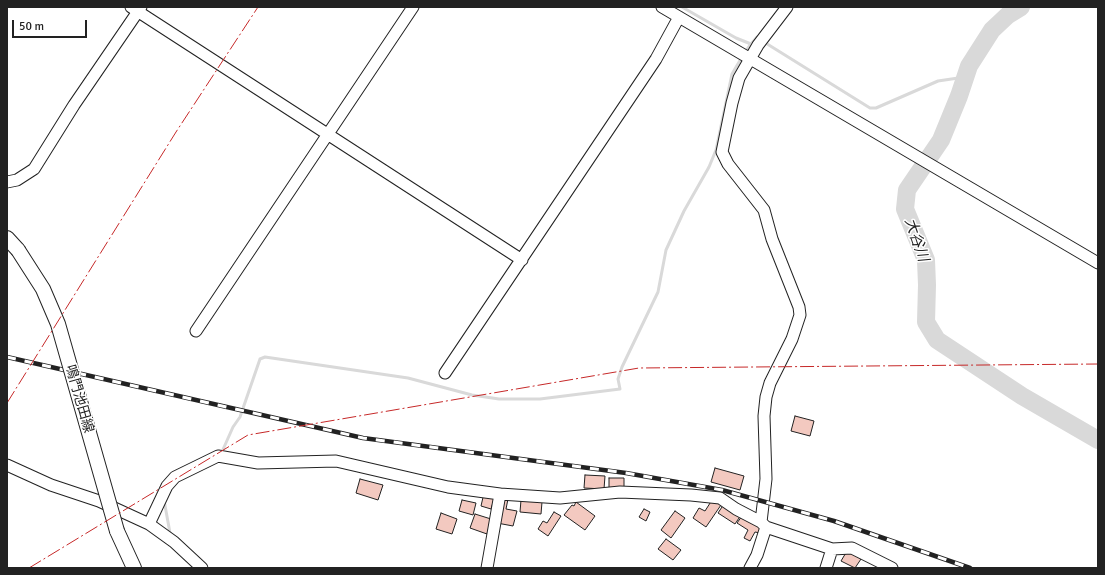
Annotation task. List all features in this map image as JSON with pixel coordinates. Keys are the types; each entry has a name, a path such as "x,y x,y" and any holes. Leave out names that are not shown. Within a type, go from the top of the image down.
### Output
{"main road":[{"name":"鳴門池田線","path":"7,238 18,250 43,289 58,324 117,531 134,568"}],"street":[{"path":"196,331 329,135 413,7"},
{"path":"662,7 1098,264"},
{"path":"750,568 758,555 763,524 766,479 764,416 766,397 770,383 792,339 800,315 799,307 772,238 764,210 728,164 722,152 732,103 745,56 758,45 787,7"},
{"path":"7,182 17,180 34,169 137,9 522,260"},
{"path":"445,373 656,59 679,17"},
{"path":"149,524 167,486 175,477 218,456 258,463 336,460 448,487 500,494 560,498 620,492 691,494 720,498 763,524 832,549 852,548 892,568"},
{"path":"7,465 51,485 99,501 149,524 174,542 202,568"},
{"path":"486,568 500,494"},
{"path":"826,568 832,549"}],"building":[{"path":"795,416 814,421 810,436 791,431"},
{"path":"715,468 744,476 740,490 711,482"},
{"path":"585,475 605,476 604,489 584,488"},
{"path":"609,478 624,478 624,488 609,489"},
{"path":"360,479 383,485 378,500 356,493"},
{"path":"484,493 495,496 491,509 481,506"},
{"path":"502,498 508,499 506,509 517,511 513,526 497,523"},
{"path":"462,500 476,503 473,515 459,511"},
{"path":"521,500 542,502 541,514 520,512"},
{"path":"712,500 721,505 706,527 693,518 699,508 705,511"},
{"path":"576,502 595,516 585,530 564,515 572,505 574,506"},
{"path":"724,504 741,515 735,524 718,513"},
{"path":"644,509 650,512 646,521 639,517"},
{"path":"675,511 685,518 671,538 661,530"},
{"path":"554,512 561,516 548,536 538,529 543,521 547,523"},
{"path":"441,513 457,519 452,534 436,529"},
{"path":"475,514 491,519 487,534 470,528"},
{"path":"742,516 762,528 760,533 755,532 750,541 744,538 748,530 737,523"},
{"path":"666,539 681,550 673,560 658,549"},
{"path":"847,551 861,559 855,568 841,561"}],"waterway":[{"path":"682,7 736,38 751,44 757,37 759,39"},
{"name":"大谷川","path":"1021,7 1008,15 992,30 969,66 959,96 941,140 907,190 905,209 926,260 926,322 937,340 1022,396 1098,440"},
{"path":"764,42 870,108 876,108 938,81 965,77"},
{"path":"745,52 751,44"},
{"path":"221,454 233,427 240,417 260,359 265,357 408,378 472,395 499,399 540,399 620,389 618,379 622,367 658,292 666,250 684,211 709,167 716,150 732,74 742,57"},
{"path":"164,500 170,533"}],"railway":[{"path":"7,357 363,438 626,473 722,490 834,521 970,568"}],"power":[{"path":"7,403 176,132 258,7"},
{"path":"29,568 248,435 639,368 1098,364"}]}
